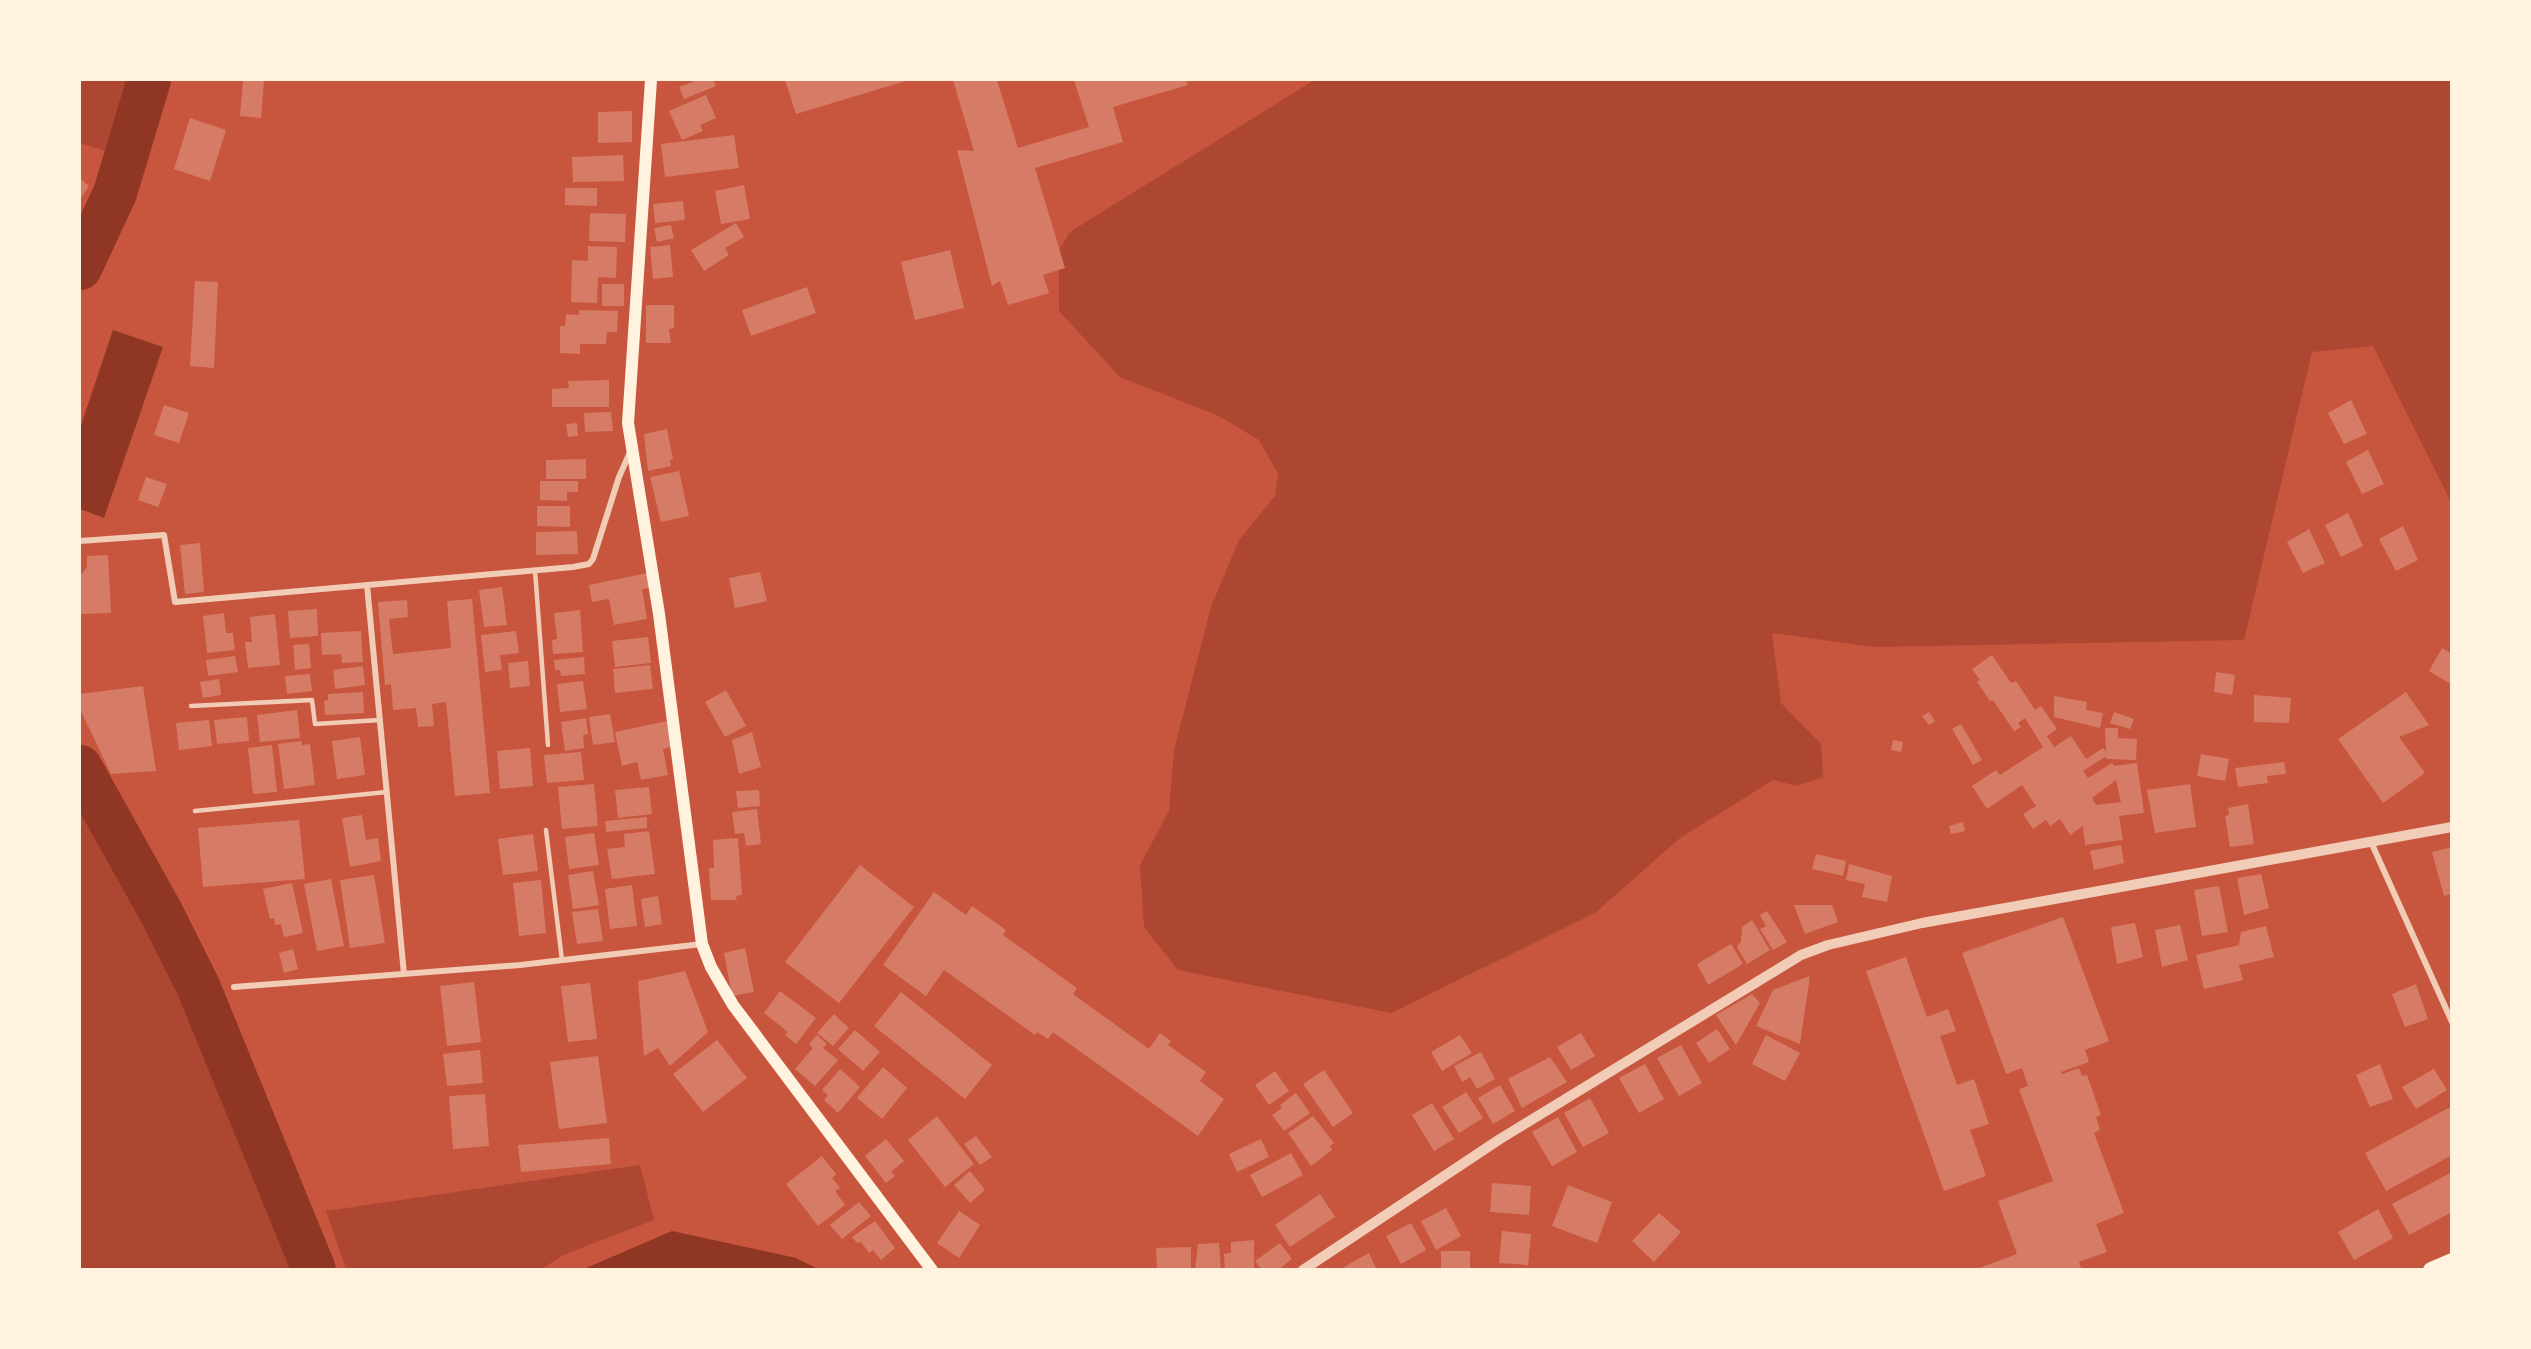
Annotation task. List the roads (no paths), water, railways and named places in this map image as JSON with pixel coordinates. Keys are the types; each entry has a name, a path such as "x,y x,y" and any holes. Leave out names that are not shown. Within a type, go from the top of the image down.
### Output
{"highway":[{"path":"2431,1269 2451,1261"}],"main road":[{"path":"651,80 628,423 659,614 702,944 711,967 733,1005 932,1269"}],"street":[{"path":"80,541 164,535 175,602 590,564 619,477 632,447"},
{"path":"367,585 404,974"},
{"path":"1303,1269 1500,1139 1770,972 1810,952 1862,936 1922,923 2451,827"},
{"path":"2371,842 2451,1022"},
{"path":"234,987 562,960 702,944"}],"lane":[{"path":"535,570 548,745"},
{"path":"191,706 312,700 315,724 380,720"},
{"path":"195,811 387,792"},
{"path":"546,830 562,960"}],"waterway":[{"path":"80,268 115,193 149,80"},
{"path":"80,767 162,914 198,986 314,1270"}]}
